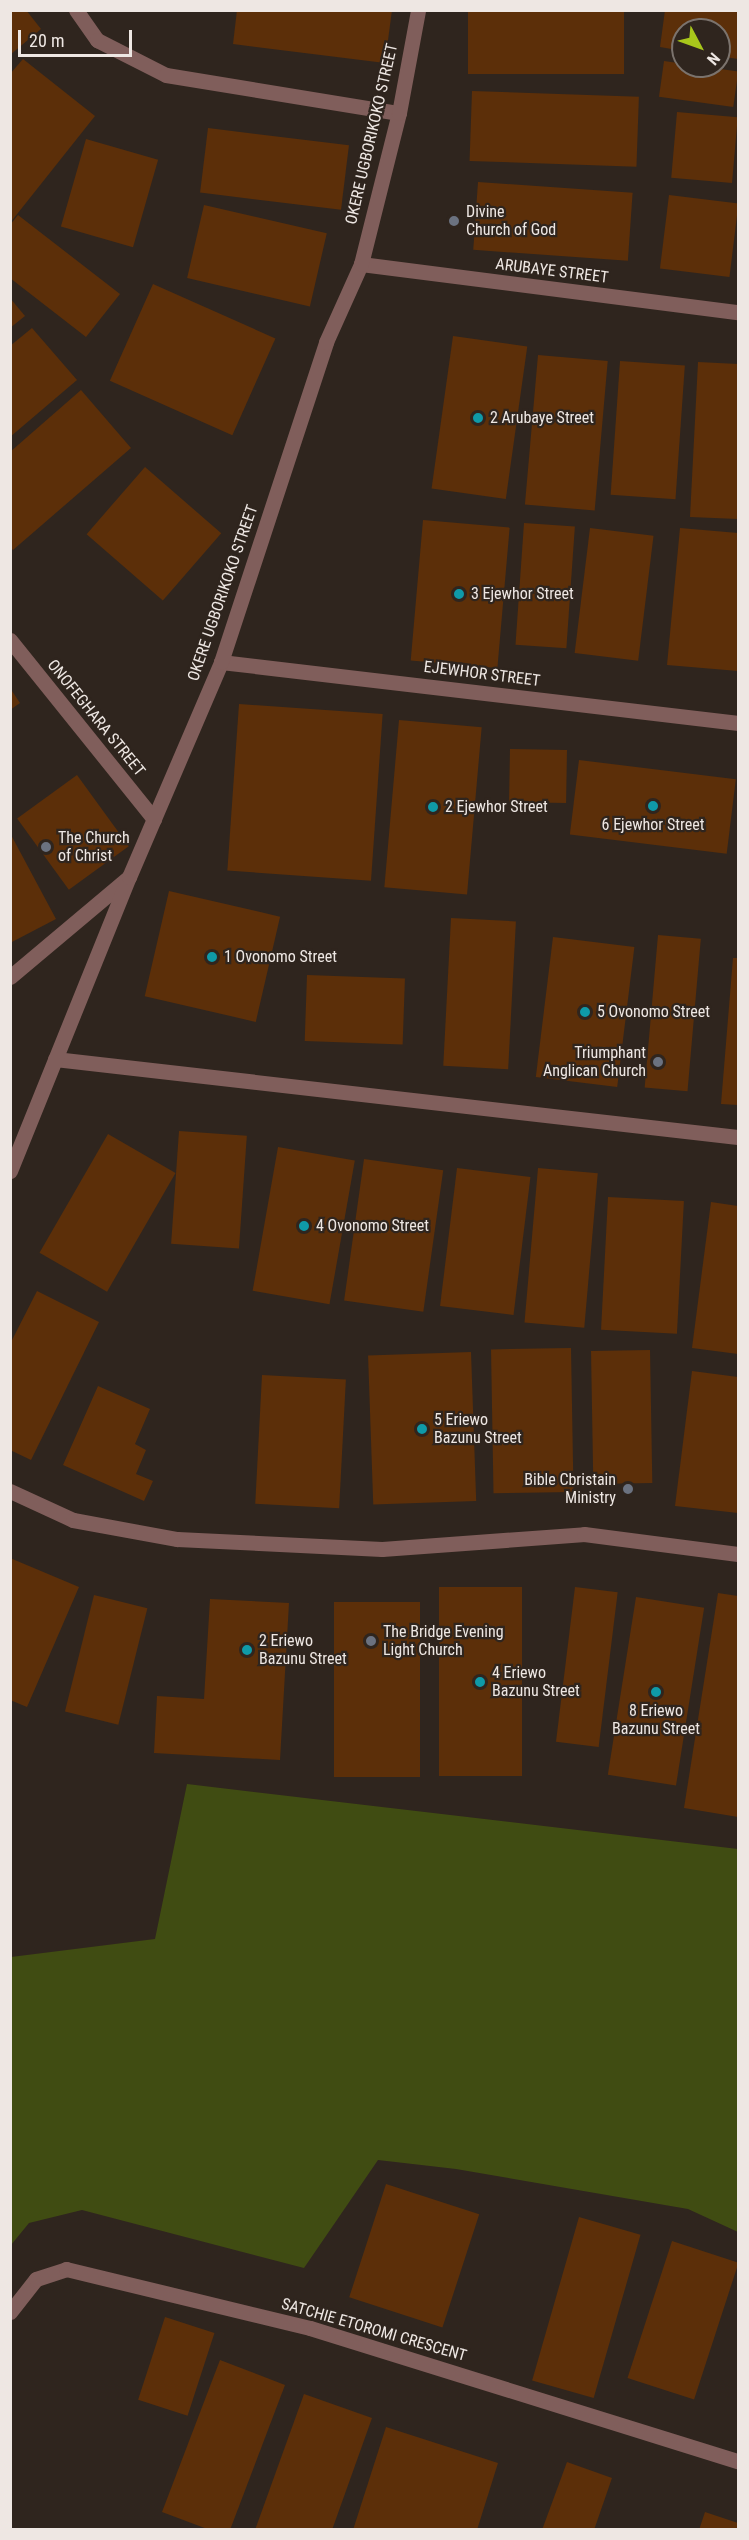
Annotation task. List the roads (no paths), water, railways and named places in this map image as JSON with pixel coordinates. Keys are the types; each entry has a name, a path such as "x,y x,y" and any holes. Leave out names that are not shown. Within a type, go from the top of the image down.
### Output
{"street":[{"path":"76,10 97,40 166,75 399,113"},
{"name":"OKERE UGBORIKOKO STREET","path":"10,1171 129,877 221,662 326,342 360,264 399,113 418,10"},
{"name":"ARUBAYE STREET","path":"360,264 738,312"},
{"name":"ONOFEGHARA STREET","path":"10,640 154,819"},
{"name":"EJEWHOR STREET","path":"221,662 738,723"},
{"path":"10,977 129,877"},
{"path":"56,1059 738,1137"},
{"path":"10,1491 73,1520 177,1539 382,1549 584,1534 738,1554"},
{"name":"SATCHIE ETOROMI CRESCENT","path":"10,2312 36,2279 66,2269 310,2328 738,2461"}],"place":[{"name":"Divine Church of God","path":"454,221"},
{"name":"2 Arubaye Street","path":"478,418"},
{"name":"3 Ejewhor Street","path":"459,594"},
{"name":"6 Ejewhor Street","path":"653,806"},
{"name":"2 Ejewhor Street","path":"433,807"},
{"name":"The Church of Christ","path":"46,847"},
{"name":"1 Ovonomo Street","path":"212,957"},
{"name":"5 Ovonomo Street","path":"585,1012"},
{"name":"Triumphant Anglican Church","path":"658,1062"},
{"name":"4 Ovonomo Street","path":"304,1226"},
{"name":"5 Eriewo Bazunu Street","path":"422,1429"},
{"name":"Bible Cbristain Ministry","path":"628,1489"},
{"name":"The Bridge Evening Light Church","path":"371,1641"},
{"name":"2 Eriewo Bazunu Street","path":"247,1650"},
{"name":"4 Eriewo Bazunu Street","path":"480,1682"},
{"name":"8 Eriewo Bazunu Street","path":"656,1692"}]}
